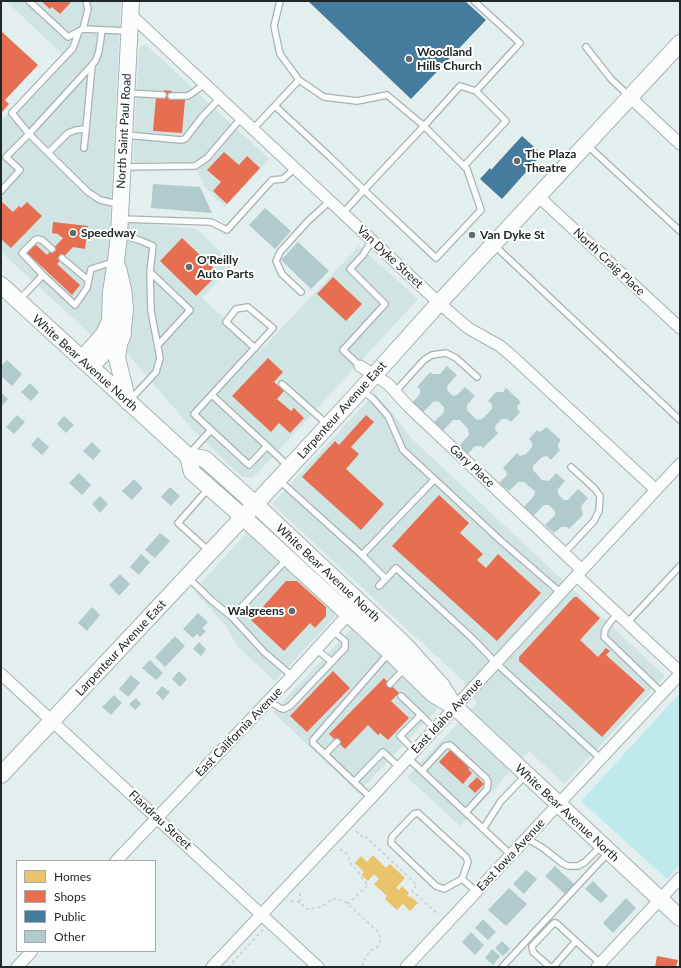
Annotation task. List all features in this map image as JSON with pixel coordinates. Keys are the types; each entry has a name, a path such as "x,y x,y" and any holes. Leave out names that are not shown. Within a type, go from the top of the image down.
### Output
{"street":[{"name":"North Saint Paul Road","path":"86,363 109,325 111,318 111,292 119,235 131,8"},
{"name":"Van Dyke Street","path":"131,8 205,84 439,303 468,328 500,346 513,357 656,490"},
{"name":"Larpenteur Avenue East","path":"1,776 244,517 493,244 680,43"},
{"path":"630,97 680,144"},
{"name":"North Craig Place","path":"538,196 680,328"},
{"name":"North Saint Paul Road","path":"86,363 119,335 122,328 124,317 123,289 116,261"},
{"name":"White Bear Avenue North","path":"1,285 188,456 205,459 255,504 354,608 390,652 433,694 455,707 680,918"},
{"path":"124,317 125,328 118,349 117,358 128,402"},
{"name":"Gary Place","path":"360,366 388,384 414,412 564,553 579,573 617,614 680,673"},
{"name":"White Bear Avenue North","path":"188,456 192,472 288,558 354,608 397,637 441,685 455,707"},
{"name":"East Idaho Avenue","path":"212,967 412,754 680,464"},
{"name":"East California Avenue","path":"117,860 269,701 354,608"},
{"name":"East Iowa Avenue","path":"406,967 680,673"},
{"name":"Flandrau Street","path":"1,674 262,914 312,965"},
{"path":"599,965 680,879"},
{"path":"17,967 31,952"}],"lane":[{"path":"29,1 68,37 81,30 130,32"},
{"path":"86,1 88,9 73,48 12,113 29,134 88,192 120,212 211,222 227,230 272,180 283,179 295,168"},
{"path":"275,106 436,258 481,210 467,169 424,126 387,95 357,101 324,97 299,80 280,54 274,26 280,1"},
{"path":"474,1 520,43 476,91"},
{"path":"6,157 29,134 96,60 102,30"},
{"path":"586,46 611,79 630,97"},
{"path":"84,148 92,65"},
{"path":"253,129 299,80"},
{"path":"171,96 188,96 205,84"},
{"path":"343,213 460,86 476,91 506,121 464,166"},
{"path":"126,93 163,95"},
{"path":"124,135 181,140 185,139 202,117 220,98"},
{"path":"123,167 195,166 207,158 241,118"},
{"path":"48,153 68,133 86,129"},
{"path":"586,144 680,231"},
{"path":"1,153 20,170 1,191"},
{"path":"301,292 282,274 276,261 280,252 308,221 330,201"},
{"path":"119,235 139,240 153,246 150,272 151,311 160,358 156,372 128,402"},
{"path":"52,249 42,240 37,239 34,240 22,254 75,305 87,288 91,269 116,261"},
{"path":"360,366 343,350 385,304 350,269 372,240"},
{"path":"493,244 680,420"},
{"path":"62,258 88,280"},
{"path":"150,272 190,310 158,345"},
{"path":"18,301 43,275"},
{"path":"255,348 226,322 236,310 248,307 273,328 255,348 212,395 194,414 249,465 267,446"},
{"path":"395,392 424,360 432,355 446,353 456,358 477,377"},
{"path":"282,384 328,425"},
{"path":"361,390 373,399 388,416 404,450 434,480 561,593"},
{"path":"212,395 289,467"},
{"path":"188,456 211,430"},
{"path":"564,553 594,521 599,511 600,496 595,489 571,467"},
{"path":"278,479 362,555 386,579"},
{"path":"362,555 434,480"},
{"path":"210,487 178,523 210,552"},
{"path":"232,617 288,558"},
{"path":"627,623 680,566"},
{"path":"379,586 396,568 472,638 496,663 601,759"},
{"path":"187,578 232,617 264,652 292,676"},
{"path":"617,614 605,630 604,638 662,693"},
{"path":"269,701 284,709 290,706 345,648 345,641 333,631"},
{"path":"316,649 332,662"},
{"path":"370,798 313,743 313,740 390,652"},
{"path":"390,684 406,667"},
{"path":"402,696 435,729"},
{"path":"421,715 400,736 422,771 512,855"},
{"path":"325,754 337,742"},
{"path":"422,771 445,746 450,745 486,778 488,782 487,789 466,812"},
{"path":"354,782 383,752 399,767"},
{"path":"483,829 501,801 526,774"},
{"path":"418,813 466,857 468,862 462,879 444,889 436,886 391,843 392,837 414,814 418,813"},
{"path":"526,838 568,866 578,866 606,848"},
{"path":"502,967 606,848"},
{"path":"462,879 477,892"},
{"path":"576,941 554,966 551,967 533,952 532,946 554,923 576,941 599,965"}],"path":[{"path":"356,831 362,837 365,836 417,885 412,890 438,915"},
{"path":"340,848 348,855 351,864 368,884 348,904"},
{"path":"300,891 300,902 306,909 321,907 333,899 339,899 348,904 377,931 380,936 380,943 377,948 372,950 366,956 362,967"},
{"path":"291,901 300,902"},
{"path":"228,967 264,929"}],"shaded area":[{"path":"6,1 121,1 110,221 197,229 233,264 202,298 260,351 359,246 418,299 253,478 242,477 192,429 126,352 111,353 1,252 1,121 62,54"},
{"path":"145,44 269,159 225,207 204,186 193,162 133,162 139,48"},
{"path":"375,393 411,438 665,676 564,784 529,751 460,826 407,777 477,703 463,681 272,504"},
{"path":"249,530 338,613 275,681 238,647 225,625 194,591"},
{"path":"353,627 439,707 358,793 273,712"},
{"path":"680,693 680,865 667,879 581,801"}],"building: Homes":[{"path":"373,855 386,868 390,864 405,878 396,888 399,890 402,886 409,893 407,895 418,903 410,911 403,904 397,910 385,899 387,896 374,884 379,879 374,874 368,881 361,875 364,872 355,863 361,856 367,862"}],"building: Shops":[{"path":"41,1 72,1 60,14 52,7 50,9"},
{"path":"1,31 38,65 5,100 9,104 2,112"},
{"path":"164,90 172,91 171,99 185,100 182,133 153,131 156,97 163,98"},
{"path":"224,152 239,165 247,156 260,168 227,204 213,191 221,182 207,170"},
{"path":"1,201 13,212 19,206 21,208 27,202 42,216 11,248 1,239"},
{"path":"53,222 88,226 85,249 73,247 57,264 80,285 72,295 26,252 34,243 47,255 63,238 58,234 52,233"},
{"name":"O'Reilly Auto Parts","path":"182,238 219,273 196,296 160,261"},
{"path":"333,277 362,304 346,321 317,294"},
{"path":"268,358 283,372 274,382 284,391 277,399 291,411 294,408 304,418 290,433 279,423 271,432 232,396"},
{"path":"366,415 374,422 351,447 359,454 346,469 384,504 361,530 302,477 335,441 339,445"},
{"path":"439,495 469,523 460,533 483,554 477,560 486,568 498,554 541,593 497,641 392,546"},
{"name":"Walgreens","path":"286,581 297,581 326,607 326,616 315,628 310,623 284,651 251,620"},
{"path":"574,597 577,597 600,618 580,640 598,657 606,648 610,651 606,655 645,690 602,737 519,661 519,657"},
{"path":"333,671 350,688 307,732 290,716"},
{"path":"384,678 399,693 391,701 409,718 388,740 380,733 378,735 368,725 345,749 329,734"},
{"path":"451,749 470,767 468,769 472,773 463,784 439,762"},
{"path":"477,777 484,784 475,793 468,786"},
{"path":"657,956 678,960 676,967 655,967"}],"building: Public":[{"name":"Woodland Hills Church","path":"308,1 465,1 486,20 411,99"},
{"name":"The Plaza Theatre","path":"522,136 542,154 502,199 480,179 490,168 491,170"}],"building: Other":[{"path":"153,184 200,187 212,213 151,208"},
{"path":"265,208 291,231 275,249 249,225"},
{"path":"298,242 329,271 311,289 281,260"},
{"path":"7,360 22,374 12,386 1,376 1,366"},
{"path":"447,366 457,375 448,385 447,390 453,396 457,395 465,387 475,396 467,405 467,410 477,420 482,419 492,409 492,404 488,401 496,392 503,392 506,388 521,402 517,406 520,412 511,422 507,419 502,419 496,425 495,430 498,433 483,448 481,446 475,446 468,454 459,446 469,435 468,429 460,420 453,420 441,433 432,424 444,412 444,407 438,401 433,402 422,413 412,403 420,394 420,389 417,387 430,372 433,374 440,374"},
{"path":"30,383 39,392 31,401 21,392"},
{"path":"1,392 8,399 1,407"},
{"path":"17,415 25,422 14,434 6,427"},
{"path":"64,416 74,425 66,433 57,424"},
{"path":"546,427 561,440 558,444 558,448 560,450 551,460 547,456 542,457 533,466 533,470 542,480 549,481 556,473 565,481 558,489 558,494 564,500 568,500 578,489 588,498 581,506 583,515 569,529 567,527 561,527 554,533 545,525 555,515 555,511 549,505 544,505 531,518 522,509 534,496 535,491 524,482 518,482 509,491 499,483 507,475 503,468 517,453 520,456 526,454 532,447 532,442 529,439 537,430 539,432"},
{"path":"38,437 49,447 42,455 31,445"},
{"path":"92,442 101,451 93,460 83,451"},
{"path":"79,473 91,485 82,495 69,483"},
{"path":"134,479 143,488 132,500 122,491"},
{"path":"170,487 180,496 171,506 161,497"},
{"path":"100,496 108,504 100,513 92,504"},
{"path":"160,533 170,541 155,558 145,550"},
{"path":"141,554 150,562 139,575 130,567"},
{"path":"120,574 130,584 119,596 109,585"},
{"path":"92,607 100,615 87,631 78,623"},
{"path":"198,613 208,622 202,628 206,631 200,637 197,634 193,638 183,629"},
{"path":"175,636 185,646 165,667 155,657"},
{"path":"199,642 206,649 201,656 193,649"},
{"path":"150,660 163,673 156,680 142,668"},
{"path":"179,671 187,679 180,687 172,679"},
{"path":"131,675 140,683 128,697 119,689"},
{"path":"162,686 170,692 163,700 156,693"},
{"path":"114,695 122,703 111,715 102,707"},
{"path":"136,698 141,704 135,710 129,704"},
{"path":"555,866 574,884 565,894 545,876"},
{"path":"526,870 537,879 524,894 513,884"},
{"path":"593,881 608,896 601,903 585,889"},
{"path":"509,888 527,904 506,926 488,910"},
{"path":"626,898 636,908 613,933 603,923"},
{"path":"483,919 496,932 488,940 475,928"},
{"path":"471,932 484,945 475,955 462,942"},
{"path":"502,941 510,949 503,956 495,948"},
{"path":"492,949 500,956 493,965 485,958"}],"place":[{"name":"Woodland Hills Church","path":"409,59"},
{"name":"The Plaza Theatre","path":"517,161"},
{"name":"Speedway","path":"73,233"},
{"name":"Van Dyke St","path":"472,235"},
{"name":"O'Reilly Auto Parts","path":"189,267"},
{"name":"Walgreens","path":"292,611"}]}
